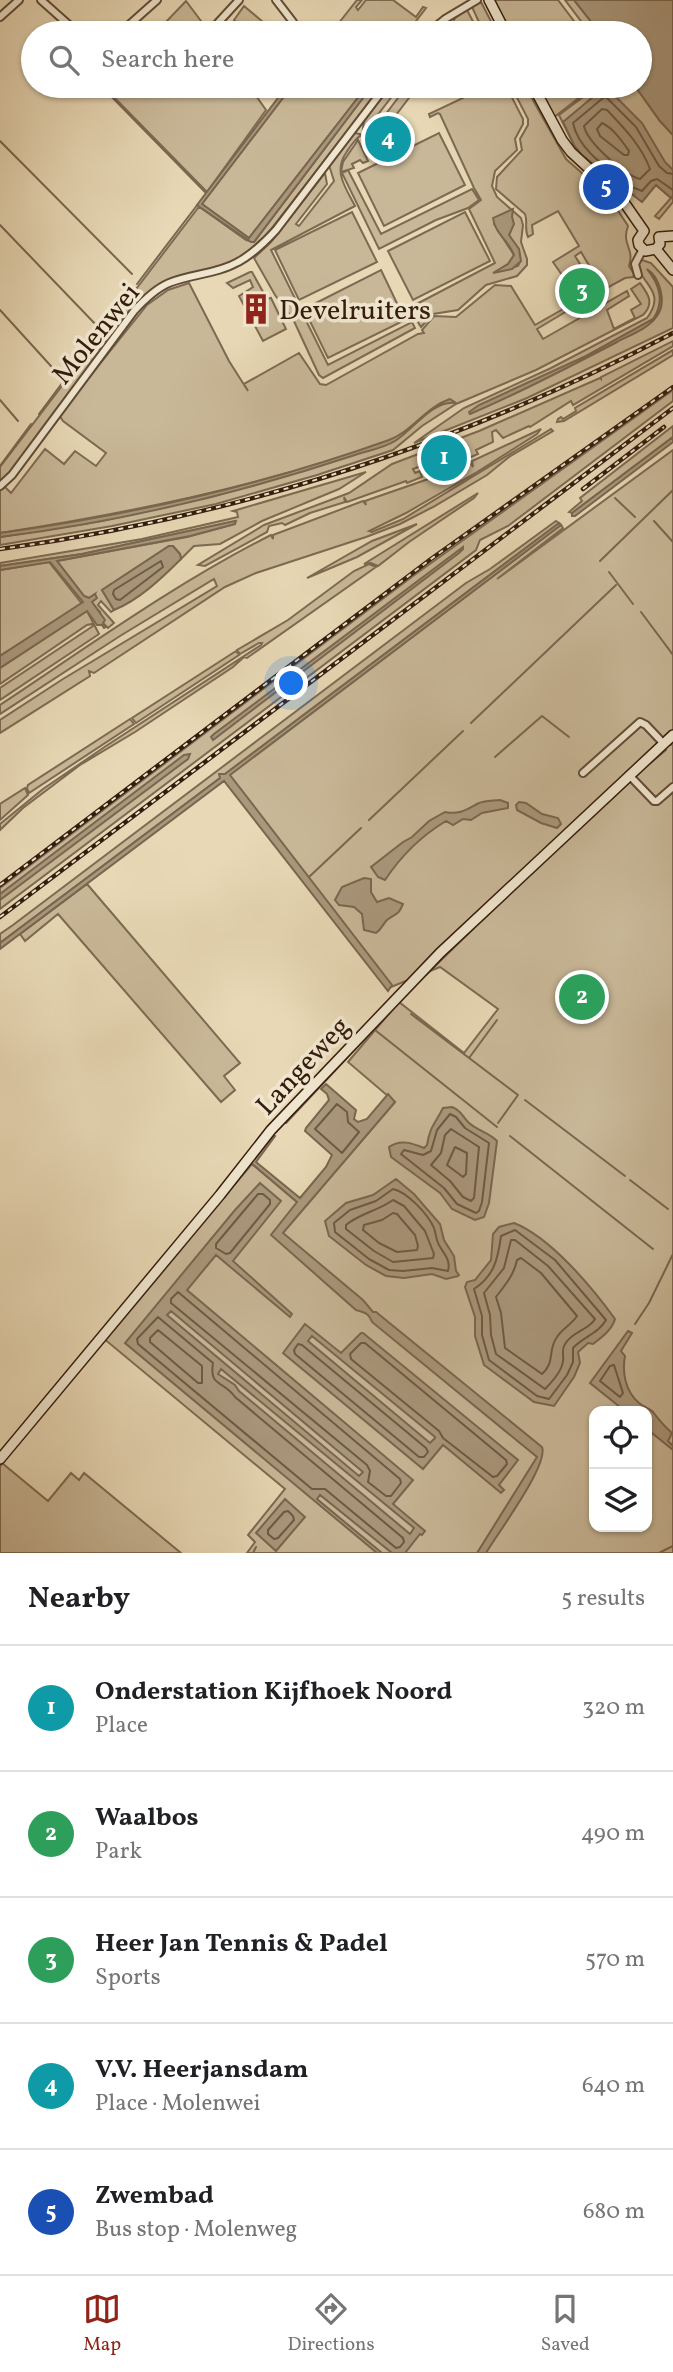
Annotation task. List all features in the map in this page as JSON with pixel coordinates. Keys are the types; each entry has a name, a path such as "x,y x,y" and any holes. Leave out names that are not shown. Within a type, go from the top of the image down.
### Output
{"main road":[{"path":"489,0 500,21"},
{"path":"539,98 571,152 621,198 644,231"},
{"path":"653,230 659,237 660,244 649,251 643,249 638,240 644,231 653,230"},
{"path":"659,237 673,236"},
{"path":"656,249 673,271"},
{"name":"Langeweg","path":"0,1459 271,1130 440,953 673,735"}],"street":[{"path":"0,17 19,0"},
{"path":"41,0 65,21"},
{"path":"141,0 147,8"},
{"path":"133,21 157,0"},
{"path":"220,21 239,0"},
{"path":"276,0 292,21"},
{"path":"443,21 477,0"},
{"name":"Molenwei","path":"0,486 12,475 134,310 157,289 170,282 225,268 258,248 276,230 377,98"},
{"path":"638,275 635,264 643,249"},
{"path":"583,772 640,722 663,744"},
{"path":"629,775 657,801 673,787"}],"shaded area":[{"path":"357,0 362,0 356,7 358,10 366,0 393,0 416,17 423,7 426,8 416,21 340,21"},
{"path":"494,0 558,0 574,21 505,21"},
{"path":"565,0 574,0 591,21 581,21"},
{"path":"186,1 201,21 167,21"},
{"path":"481,2 491,21 478,21 472,7"},
{"path":"244,6 262,21 235,21"},
{"path":"467,10 473,21 454,21"},
{"path":"115,98 258,98 266,110 207,192"},
{"path":"283,98 358,98 249,238 202,204"},
{"path":"363,98 374,98 260,243 236,260 172,279 143,296 6,479 0,483 0,467 198,208 246,240 254,242"},
{"path":"381,98 391,98 373,121 372,127 363,129 364,120"},
{"path":"398,98 409,98 396,115 379,123"},
{"path":"463,98 512,98 523,124 515,139 517,150 495,171 492,186 497,197 521,218 521,242 527,265 517,276 486,285 458,310 433,314 421,327 409,308 495,263 469,209 481,200 440,114 430,117 429,114","holes":["510,211 512,223 509,235 518,250 520,262 518,266 495,272 508,264 514,255 494,224"]},
{"path":"517,98 532,98 566,159 609,197 628,226 626,238 633,277 625,278 572,307 571,304 596,290 592,280 596,277 581,252 575,256 580,264 562,275 553,262 579,246 558,211 532,225 533,234 528,237 525,214 496,189 497,177 522,150 520,139 528,125 528,119"},
{"path":"543,98 579,98 553,118"},
{"path":"582,98 644,98 673,135 673,202 659,219 655,216 671,198 656,185 582,155 559,115"},
{"path":"354,133 360,136 342,160 341,173 355,206 271,250 328,365 412,322 415,328 323,378 319,375 293,319 275,295 254,258 271,242 325,173 327,184 296,224 299,226 334,181 329,165"},
{"path":"439,133 465,185 384,226 358,173"},
{"path":"358,140 368,161 363,163 360,160 352,164 354,168 341,172 343,162"},
{"path":"348,170 381,234 472,189 479,200 468,208 436,220 379,249 342,173"},
{"path":"352,212 377,262 299,300 275,250"},
{"path":"465,212 490,261 413,300 388,251"},
{"path":"639,259 651,263 673,287 673,328 527,398 414,443 464,408 551,368 647,318 654,300 639,267"},
{"path":"381,270 405,320 328,358 304,309"},
{"name":"Develruiters","path":"250,272 267,299 271,298 286,329 263,341 239,296 253,287 250,280 233,288 227,283"},
{"path":"189,283 229,361 248,391 244,384 299,353 320,384 326,385 424,333 422,330 434,316 456,317 495,285 511,286 535,325 565,308 567,311 537,329 543,339 627,291 629,296 607,310 614,329 635,318 631,310 641,304 631,289 640,283 648,295 649,306 643,315 536,370 456,404 422,426 393,450 216,504 112,526 0,545 0,537 102,521 214,496 292,474 291,472 146,507 0,533 0,489 4,486 11,493 45,449 64,464 75,451 96,466 106,453 63,421 59,415 147,305 168,290"},
{"path":"673,341 673,346 573,405 571,401 530,427 503,438 496,430 492,432 493,442 476,450 478,454 457,463 453,450 434,455 431,459 436,472 431,474 428,464 425,465 423,461 424,465 413,469 415,473 420,471 422,477 347,502 344,497 345,502 310,513 285,525 282,523 269,526 267,532 205,566 198,565 264,525 349,493 392,464 479,431 601,379"},
{"path":"673,350 673,355 564,421 557,422 561,417 563,419 576,411 575,408"},
{"path":"673,390 673,401 508,526 480,540 476,550 0,909 0,888 413,576"},
{"path":"673,426 673,437 572,513 569,512 582,501 580,498"},
{"path":"541,429 477,472 369,531 403,519 551,429 553,431 509,457 487,475 400,524 256,573 225,587 94,673 89,671 90,676 0,733 0,720 217,586 214,579 0,714 0,705 133,616 236,554 271,535 273,539 273,535 363,501 366,505 365,501 470,462 473,467 472,461"},
{"path":"673,450 673,1553 247,1553 255,1542 248,1535 285,1489 103,1338 252,1164 297,1202 302,1210 395,1102 348,1062 399,1002 464,1053 498,1009 440,967 391,987 226,776 561,525 563,528 497,579"},
{"path":"366,472 339,489 262,521 220,544 194,546 181,559 173,546 169,546 102,590 114,610 111,612 101,601 98,605 114,623 108,628 91,602 95,594 89,598 84,596 57,561 187,537 235,524 236,521 82,554 0,566 0,563 142,539 238,517 237,512 233,511"},
{"path":"478,493 378,566 364,564"},
{"path":"556,521 559,523 225,774 220,774 220,778 0,943 0,934 466,583"},
{"path":"417,524 357,557 307,578 372,541"},
{"path":"49,562 82,604 0,656 0,570"},
{"path":"369,564 376,567 247,658 244,657 135,732 80,765 23,808 0,830 0,824 43,789 261,645 262,643 259,643 240,654 237,650 288,620 354,571"},
{"path":"87,611 99,634 0,700 0,688 93,626 87,625 0,684 0,668"},
{"path":"236,651 239,655 136,723 132,718"},
{"path":"130,719 134,724 29,793 28,785"},
{"path":"25,788 28,795 0,820 0,804"},
{"path":"87,884 240,1063 224,1076 235,1090 221,1102 58,914 25,941 20,934"},
{"path":"2,1463 48,1501 71,1473 79,1480 84,1473 181,1553 0,1553"}],"water":[{"path":"574,0 673,0 673,135 644,98 652,98 652,21 591,21"},
{"path":"278,98 283,98 202,204 249,238 358,98 363,98 254,242 197,205"},
{"path":"592,98 617,98 642,123 665,162 673,170 671,198 656,185 642,202 582,155 563,122"},
{"path":"513,209 514,224 509,235 519,249 521,261 512,269 493,273 508,264 514,255 496,229 493,218"},
{"path":"647,269 659,284 662,298 660,311 649,325 544,380 470,414 469,412 479,405 586,356 653,319 660,299"},
{"path":"450,399 456,403 448,403 431,410 391,443 312,469 179,505 0,537 0,533 197,497 294,471 389,440 433,408"},
{"path":"673,437 673,442 572,516 572,513"},
{"path":"235,521 235,524 190,536 57,561 84,596 89,598 95,594 97,598 92,602 105,620 103,623 106,627 97,625 87,611 0,668 0,656 83,602 50,562 0,570 0,566 82,554"},
{"path":"559,523 561,525 230,775 392,985 388,991 224,781 0,949 0,943 220,778 219,774 225,774"},
{"path":"169,546 173,546 181,559 141,594 114,610 102,590"},
{"path":"463,547 459,553 213,740 211,737 214,734"},
{"path":"190,754 188,759 0,900 0,894 184,755"},
{"path":"500,800 508,803 508,808 482,813 471,820 463,819 453,825 446,821 428,833 412,847 385,880 378,877 371,867 429,821 445,812 458,812 483,802"},
{"path":"519,802 526,803 542,814 558,818 561,824 557,828 541,823 517,810 516,805"},
{"path":"364,878 371,879 371,892 377,902 389,898 403,904 376,933 364,930 362,914 354,907 339,905 335,900 342,887"},
{"path":"326,1084 356,1110 354,1119 358,1122 367,1119 388,1094 395,1102 283,1233 363,1300 373,1312 542,1447 538,1468 521,1500 486,1553 477,1553 537,1457 372,1322 368,1315 356,1310 271,1235 297,1202 250,1162 273,1135 275,1136 256,1162 300,1198 326,1167 332,1155 305,1131 329,1100 321,1089"},
{"path":"452,1107 472,1125 497,1141 489,1203 484,1217 475,1220 452,1209 440,1193 391,1157 389,1147 397,1143 411,1143 424,1148 443,1108"},
{"path":"396,1179 414,1194 440,1224 444,1240 454,1256 458,1276 446,1279 432,1274 404,1278 386,1276 366,1265 329,1236 325,1221 346,1203 373,1195"},
{"path":"260,1183 281,1201 233,1261 292,1314 290,1317 216,1255 187,1290 413,1480 393,1504 425,1531 405,1553 392,1553 320,1495 317,1499 382,1553 377,1553 125,1343","holes":["171,1311 363,1472 359,1476 167,1315","221,1369 414,1528 410,1534 235,1385 218,1374"]},
{"path":"514,1223 542,1239 556,1251 595,1292 615,1319 603,1336 593,1344 588,1343 578,1352 580,1363 574,1377 554,1406 534,1402 484,1365 475,1336 475,1317 465,1287 467,1282 475,1280 491,1260 493,1234 499,1227"},
{"path":"305,1324 341,1353 363,1333 518,1460 499,1485 504,1490 501,1493 443,1445 423,1469 283,1353","holes":["312,1336 435,1437 430,1443 308,1341"]},
{"path":"628,1331 632,1333 621,1351 625,1356 624,1375 634,1398 644,1406 619,1406 590,1383"},
{"path":"652,1411 672,1433 668,1441 673,1450 652,1433"},
{"path":"285,1499 305,1517 276,1551 256,1533"}],"waterway":[{"path":"113,98 205,192"},
{"path":"0,141 132,274"},
{"path":"137,284 198,204"},
{"path":"0,225 100,329"},
{"path":"39,414 131,291"},
{"path":"0,310 60,376"},
{"path":"0,400 18,421"},
{"path":"0,466 31,424"},
{"path":"600,561 673,490"},
{"path":"615,498 635,517"},
{"path":"654,521 673,542"},
{"path":"609,572 633,604"},
{"path":"471,723 616,585"},
{"path":"641,612 673,655"},
{"path":"495,757 542,716 569,737"},
{"path":"369,820 463,731"},
{"path":"635,776 666,750"},
{"path":"309,877 361,828"},
{"path":"426,975 484,918"},
{"path":"286,1123 391,1011"},
{"path":"411,1014 518,1095 498,1123"},
{"path":"469,1058 497,1020"},
{"path":"375,1030 497,1127"},
{"path":"525,1100 625,1176"},
{"path":"510,1136 653,1249"},
{"path":"630,1180 668,1209"},
{"path":"635,1324 649,1303 673,1254"},
{"path":"659,1553 673,1546"},
{"path":"253,1553 256,1547"}],"railway":[{"path":"0,549 175,517 261,496 346,470 512,409 673,333"},
{"path":"0,885 431,559 673,387"},
{"path":"0,917 673,408"},
{"path":"583,489 664,427"}],"place":[{"name":"V.V. Heerjansdam","path":"388,139"},
{"name":"Zwembad","path":"606,187"},
{"name":"Heer Jan Tennis & Padel","path":"582,291"},
{"name":"Develruiters","path":"256,309"},
{"name":"Onderstation Kijfhoek Noord","path":"444,458"},
{"name":"Waalbos","path":"582,997"}]}
